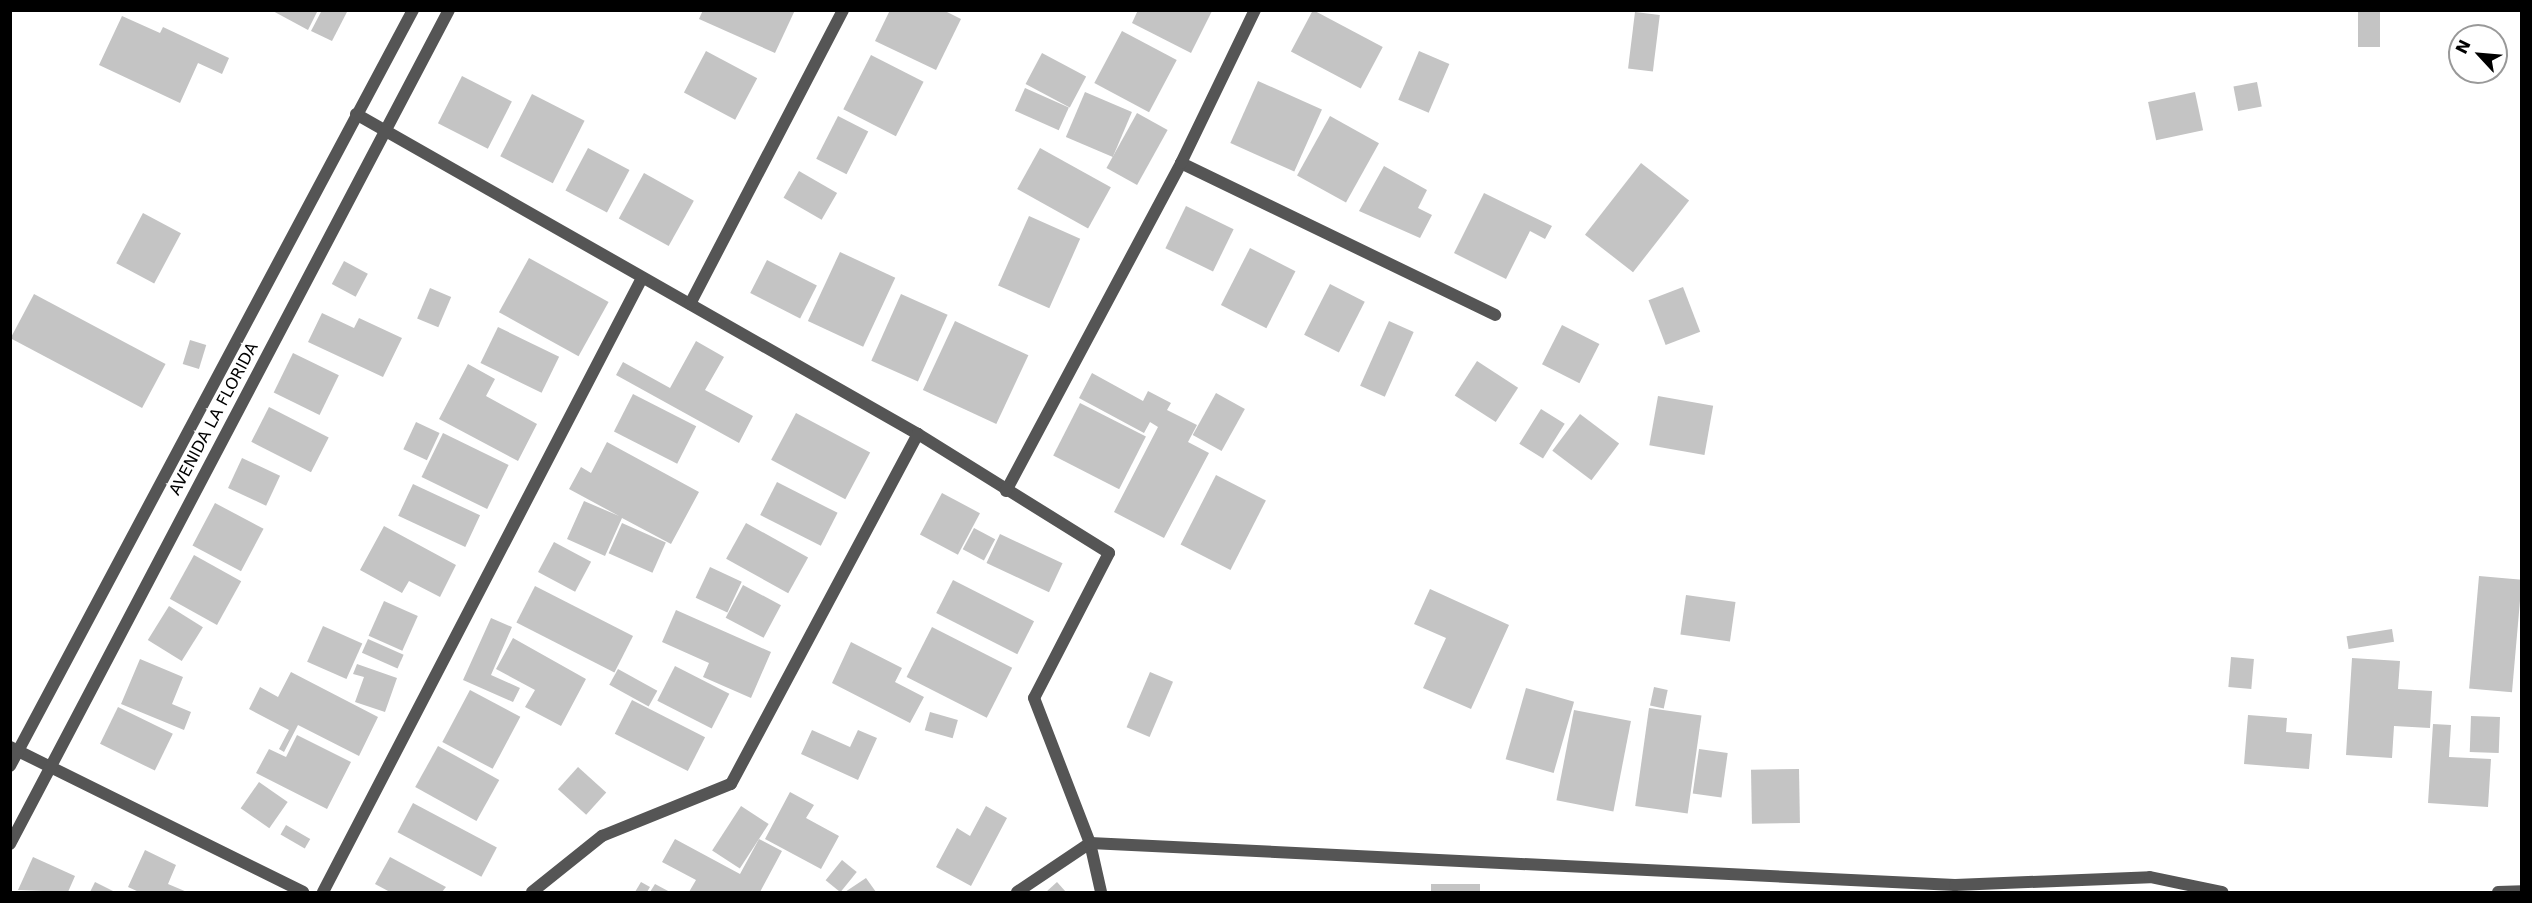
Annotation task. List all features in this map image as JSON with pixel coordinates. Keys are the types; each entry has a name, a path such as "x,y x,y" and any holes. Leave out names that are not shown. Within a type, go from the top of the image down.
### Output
{"street":[{"path":"10,766 14,749 413,10"},
{"name":"AVENIDA LA FLORIDA","path":"10,844 449,10"},
{"path":"690,304 843,10"},
{"path":"1006,491 1181,164 1255,10"},
{"path":"356,114 386,127 642,278 918,434 1006,491 1109,553 1034,698 1090,843 1101,892"},
{"path":"1181,164 1495,315"},
{"path":"323,892 642,278"},
{"path":"532,892 603,836 730,784 918,434"},
{"path":"14,749 303,892"},
{"path":"1017,892 1090,843 1956,889 2150,877 2222,892"},
{"path":"2498,892 2522,891"}],"building":[{"path":"271,10 318,10 308,30"},
{"path":"322,10 348,10 332,41 311,31"},
{"path":"703,10 795,10 775,53 699,19"},
{"path":"890,10 943,10 961,19 936,70 875,41"},
{"path":"1138,10 1212,11 1191,53 1132,23"},
{"path":"1313,10 1383,47 1361,89 1291,51"},
{"path":"2358,10 2380,10 2380,47 2358,47"},
{"path":"1635,12 1660,15 1653,72 1628,69"},
{"path":"122,16 160,33 163,27 229,58 222,74 198,63 180,103 99,65"},
{"path":"1122,31 1177,60 1149,112 1094,83"},
{"path":"706,51 757,78 735,120 684,92"},
{"path":"1419,51 1449,64 1429,113 1398,100"},
{"path":"1042,53 1086,76 1070,107 1026,84"},
{"path":"871,55 924,82 896,136 843,109"},
{"path":"462,76 512,101 488,149 438,123"},
{"path":"1258,81 1322,109 1294,172 1230,143"},
{"path":"2257,82 2262,107 2238,111 2233,87"},
{"path":"1025,88 1069,108 1059,130 1015,111"},
{"path":"1085,92 1132,112 1113,157 1066,137"},
{"path":"2195,92 2203,130 2156,140 2148,102"},
{"path":"532,94 585,121 553,183 500,156"},
{"path":"1137,113 1168,130 1137,185 1106,168"},
{"path":"838,116 868,131 847,174 816,159"},
{"path":"1330,116 1379,143 1346,203 1297,175"},
{"path":"588,148 629,170 607,212 565,190"},
{"path":"1040,148 1111,187 1088,228 1017,189"},
{"path":"1641,163 1689,201 1633,272 1585,235"},
{"path":"1384,166 1427,190 1418,208 1432,215 1420,238 1359,211"},
{"path":"799,171 837,193 822,220 784,198"},
{"path":"644,173 694,201 669,246 619,218"},
{"path":"1484,193 1552,226 1545,239 1530,231 1506,279 1454,253"},
{"path":"1186,206 1234,229 1213,271 1165,248"},
{"path":"143,213 181,233 154,284 116,263"},
{"path":"1029,216 1080,239 1049,308 998,285"},
{"path":"1250,248 1295,271 1266,328 1221,305"},
{"path":"840,252 895,278 863,347 808,321"},
{"path":"529,258 609,302 579,356 499,312"},
{"path":"767,260 817,285 800,318 750,293"},
{"path":"344,261 368,274 356,297 332,284"},
{"path":"1330,284 1365,302 1339,352 1304,335"},
{"path":"1683,287 1700,332 1666,345 1648,300"},
{"path":"430,288 451,297 438,327 417,318"},
{"path":"34,294 166,364 142,408 11,338"},
{"path":"901,294 948,315 918,381 871,361"},
{"path":"322,313 354,328 359,318 402,338 383,377 308,342"},
{"path":"955,321 1028,355 996,424 923,390"},
{"path":"1389,321 1414,332 1385,397 1360,386"},
{"path":"1562,325 1599,344 1579,383 1542,364"},
{"path":"498,327 559,357 542,393 480,363"},
{"path":"190,340 206,345 199,369 183,364"},
{"path":"696,341 724,357 705,390 753,416 739,443 616,375 623,362 670,388"},
{"path":"293,353 339,375 320,415 274,393"},
{"path":"1477,361 1518,388 1496,422 1455,395"},
{"path":"468,364 495,379 486,396 537,424 518,461 439,419"},
{"path":"1092,373 1143,401 1148,391 1171,403 1167,410 1197,425 1188,442 1209,453 1164,538 1114,512 1158,427 1150,422 1144,433 1079,398"},
{"path":"1216,393 1245,409 1222,451 1193,435"},
{"path":"633,394 696,426 677,464 614,431"},
{"path":"1658,396 1713,406 1704,455 1649,445"},
{"path":"1080,403 1146,437 1119,489 1053,456"},
{"path":"269,407 329,437 311,472 251,442"},
{"path":"1541,409 1565,424 1543,459 1519,444"},
{"path":"796,413 870,452 845,499 771,460"},
{"path":"1580,414 1619,443 1591,480 1552,451"},
{"path":"416,422 440,433 427,460 403,449"},
{"path":"443,433 509,465 487,509 422,477"},
{"path":"607,442 699,492 671,544 622,518 605,556 567,539 584,501 619,516 569,489 581,467 591,473"},
{"path":"242,458 280,476 266,506 228,488"},
{"path":"1216,475 1266,500 1230,570 1181,544"},
{"path":"777,482 838,513 821,546 760,515"},
{"path":"413,484 480,515 465,547 398,516"},
{"path":"942,493 980,513 958,555 920,534"},
{"path":"215,503 264,529 241,571 192,545"},
{"path":"622,523 666,543 652,573 609,553"},
{"path":"746,523 808,557 788,593 726,559"},
{"path":"384,526 456,565 440,597 409,581 402,593 360,570"},
{"path":"974,528 995,539 984,560 963,549"},
{"path":"1000,534 1063,563 1049,592 986,563"},
{"path":"554,542 591,562 575,592 538,572"},
{"path":"194,555 241,581 217,625 170,599"},
{"path":"710,567 742,582 727,613 696,598"},
{"path":"2479,576 2522,580 2512,692 2469,689"},
{"path":"953,580 1034,621 1017,654 936,613"},
{"path":"743,585 781,605 764,638 726,618"},
{"path":"535,586 633,636 614,672 516,623"},
{"path":"1430,589 1509,625 1471,709 1423,688 1446,638 1414,624"},
{"path":"1686,595 1736,602 1730,642 1680,635"},
{"path":"384,601 418,616 402,651 369,636"},
{"path":"169,606 203,627 182,661 148,640"},
{"path":"676,610 771,652 751,698 703,677 709,663 662,642"},
{"path":"491,618 512,627 491,675 520,688 513,702 463,680"},
{"path":"323,626 362,643 346,679 307,662"},
{"path":"932,627 1012,668 987,718 907,677"},
{"path":"2392,629 2394,642 2349,649 2347,636"},
{"path":"513,638 586,679 561,726 525,707 535,690 496,669"},
{"path":"368,639 404,655 398,669 362,653"},
{"path":"851,642 902,668 895,682 924,697 910,723 832,683"},
{"path":"2231,657 2254,659 2251,689 2228,687"},
{"path":"2352,658 2400,661 2398,689 2432,691 2430,728 2394,726 2392,758 2346,755"},
{"path":"140,659 183,677 172,704 191,712 184,730 121,704"},
{"path":"357,664 397,678 385,712 355,702 364,677 353,674"},
{"path":"675,666 729,694 712,728 657,701"},
{"path":"618,669 657,691 649,707 609,685"},
{"path":"291,672 378,717 359,756 298,725 284,752 279,749 289,730 249,709 260,687 278,697"},
{"path":"1150,672 1173,682 1150,737 1127,727"},
{"path":"1654,687 1668,690 1664,708 1650,706"},
{"path":"1526,688 1574,702 1554,773 1506,759"},
{"path":"470,690 520,717 493,769 442,742"},
{"path":"632,700 705,737 688,771 615,734"},
{"path":"118,707 173,734 155,771 100,744"},
{"path":"1649,708 1701,715 1688,813 1635,806"},
{"path":"1574,710 1631,721 1613,811 1556,800"},
{"path":"930,712 958,720 953,738 925,730"},
{"path":"2248,715 2287,718 2286,732 2312,734 2309,769 2244,764"},
{"path":"2471,716 2500,717 2499,753 2470,752"},
{"path":"2433,724 2451,725 2449,757 2491,759 2488,807 2428,803"},
{"path":"812,730 850,747 858,730 877,738 858,780 801,754"},
{"path":"297,735 351,762 327,809 256,773 269,749 286,757"},
{"path":"438,746 499,780 476,821 415,787"},
{"path":"1699,749 1728,753 1721,798 1693,794"},
{"path":"578,767 606,792 586,815 558,789"},
{"path":"1799,769 1800,823 1752,824 1751,770"},
{"path":"259,782 288,802 269,828 241,808"},
{"path":"790,792 814,805 806,818 839,836 821,869 765,839"},
{"path":"413,803 497,848 481,877 398,832"},
{"path":"741,806 769,824 740,868 712,850"},
{"path":"986,806 1007,818 971,886 936,867 957,828 970,836"},
{"path":"286,825 310,839 305,849 280,835"},
{"path":"675,839 740,874 759,839 782,851 760,892 689,892 696,880 662,862"},
{"path":"145,850 176,865 168,884 187,892 139,892 128,887"},
{"path":"33,857 75,876 68,892 18,890"},
{"path":"390,857 446,887 442,892 390,892 375,884"},
{"path":"842,860 857,872 841,892 826,880"},
{"path":"866,878 876,892 845,892"},
{"path":"95,882 115,892 90,892"},
{"path":"641,882 650,887 647,892 635,892"},
{"path":"1057,882 1066,892 1046,892"},
{"path":"655,884 670,892 650,892"},
{"path":"1431,884 1480,884 1480,892 1431,892"}]}
